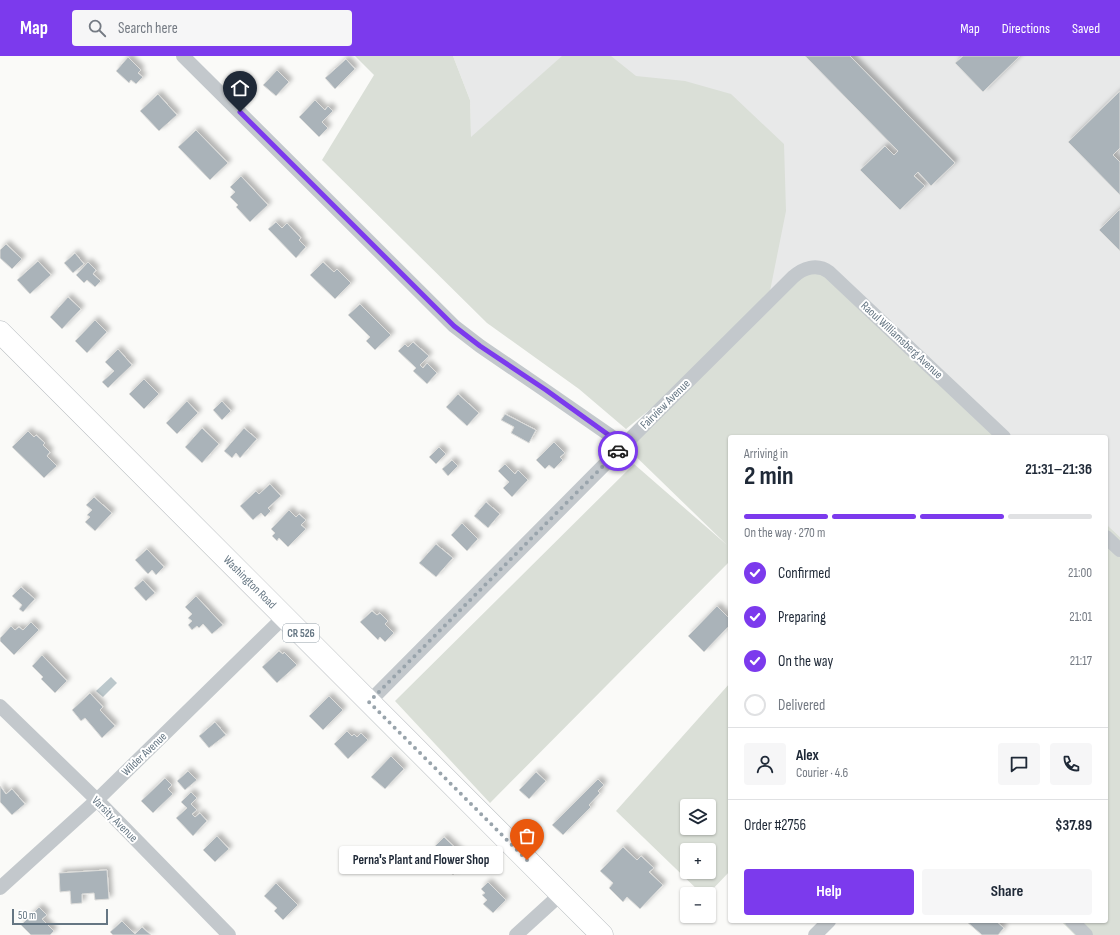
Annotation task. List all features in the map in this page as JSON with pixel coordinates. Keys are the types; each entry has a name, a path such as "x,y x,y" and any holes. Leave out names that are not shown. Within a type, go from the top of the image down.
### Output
{"main road":[{"name":"Washington Road","path":"0,332 602,935"}],"street":[{"path":"183,56 454,326 480,346 546,390 624,446"},
{"name":"Raoul Williamsberg Avenue","path":"793,277 801,271 811,267 825,268 1002,435"},
{"name":"Fairview Avenue","path":"369,702 793,277"},
{"path":"1108,539 1120,550"},
{"name":"Wilder Avenue","path":"0,888 97,800 284,616"},
{"name":"Varsity Avenue","path":"0,706 97,800 229,935"},
{"path":"516,935 561,894"},
{"path":"815,935 827,923"},
{"path":"1074,923 1086,935"}],"shaded area":[{"path":"355,56 453,56 470,100 471,137 562,56 611,56 636,76 685,81 731,94 784,144 786,211 768,301 815,267 1008,435 728,435 728,563 490,803 395,701 634,464 727,545 624,445 698,370 626,429 579,389 487,323 322,160 374,75"},
{"path":"453,56 1120,56 1120,537 1108,526 1108,435 1006,435 768,301 471,157 470,100"},
{"path":"1108,526 1120,537 1120,935 1075,935 1063,923 1108,923"},
{"path":"111,677 117,683 103,697 96,691"},
{"path":"728,685 728,873 715,887 695,887 686,879 716,879 716,843 680,843 680,873 616,811"}],"building":[{"path":"805,56 850,56 955,163 931,186 918,172 914,176 925,186 900,210 860,170 885,146 894,155 898,151"},
{"path":"963,56 1020,56 983,92 955,63"},
{"path":"128,57 141,70 138,73 143,77 136,84 131,80 129,83 116,71"},
{"path":"346,59 355,69 335,89 325,78"},
{"path":"277,70 289,82 276,96 263,85"},
{"path":"1120,91 1120,148 1113,155 1120,162 1120,195 1068,142"},
{"path":"158,94 177,115 159,131 140,111"},
{"path":"315,100 325,110 328,106 333,111 322,122 328,128 319,137 299,117"},
{"path":"196,130 228,163 210,180 178,147"},
{"path":"241,176 268,205 250,222 236,207 238,205 230,197 235,192 230,187"},
{"path":"1120,210 1120,251 1099,230"},
{"path":"276,222 282,228 287,223 301,238 299,240 306,247 296,258 268,229"},
{"path":"6,244 22,259 12,269 0,258 0,250"},
{"path":"75,253 84,264 73,273 64,263"},
{"path":"38,261 51,275 30,294 17,280"},
{"path":"88,262 96,270 93,274 101,281 95,287 87,280 84,283 76,275"},
{"path":"323,262 334,272 337,269 351,283 335,299 310,275"},
{"path":"68,297 81,309 62,329 50,317"},
{"path":"360,304 391,335 375,350 366,341 370,337 348,315"},
{"path":"95,320 107,332 87,353 75,341"},
{"path":"413,342 429,356 420,365 423,368 427,363 437,373 427,384 413,371 416,368 398,351 405,344 408,347"},
{"path":"118,349 132,365 108,388 102,382 114,371 105,362"},
{"path":"144,379 159,394 144,409 129,394"},
{"path":"458,394 479,413 467,426 446,407"},
{"path":"187,401 198,413 177,434 166,423"},
{"path":"222,401 231,411 222,420 213,410"},
{"path":"505,414 536,430 529,443 511,433 514,427 501,420"},
{"path":"202,428 219,444 202,463 185,447"},
{"path":"244,428 257,439 240,458 236,453 232,458 224,451"},
{"path":"28,431 34,437 36,435 45,443 43,445 50,452 47,456 57,466 44,478 12,447"},
{"path":"554,442 565,453 560,457 563,460 554,469 549,465 545,469 536,460"},
{"path":"439,447 446,454 436,464 429,457"},
{"path":"452,460 458,466 448,476 442,469"},
{"path":"505,464 515,474 518,470 528,480 512,497 503,488 509,482 498,471"},
{"path":"270,484 281,496 268,508 271,511 265,517 261,513 253,520 240,506 256,491 259,494"},
{"path":"94,497 112,513 95,531 85,522 90,517 87,515 92,510 86,505"},
{"path":"486,502 500,514 488,528 474,516"},
{"path":"289,510 296,517 299,514 306,520 301,525 306,529 288,547 279,538 277,541 272,536 275,533 271,529"},
{"path":"462,523 478,539 467,551 451,535"},
{"path":"436,544 453,558 436,577 419,563"},
{"path":"147,549 164,567 156,575 152,570 148,574 135,560"},
{"path":"143,580 155,593 146,601 134,588"},
{"path":"21,587 35,599 23,612 19,609 22,605 12,596"},
{"path":"196,596 223,625 212,634 203,624 199,628 197,626 192,630 188,625 192,621 188,618 192,614 185,607"},
{"path":"717,606 728,617 728,627 704,652 688,636"},
{"path":"372,611 377,615 380,613 388,621 385,624 394,633 385,642 380,637 378,640 360,622"},
{"path":"31,622 39,630 14,655 0,641 0,638 11,626 15,630 19,627 23,630"},
{"path":"279,651 283,654 284,652 297,665 277,683 262,667"},
{"path":"42,655 67,681 55,693 41,679 43,677 32,666"},
{"path":"90,693 103,707 100,710 115,726 102,738 85,718 81,721 72,710"},
{"path":"329,696 343,710 323,730 309,716"},
{"path":"215,722 226,735 209,748 199,736"},
{"path":"347,731 352,736 354,734 357,737 361,733 368,740 348,759 334,744"},
{"path":"391,756 404,769 385,789 371,777"},
{"path":"188,771 197,780 185,790 177,781"},
{"path":"536,772 546,781 529,799 519,790"},
{"path":"165,778 172,785 168,789 173,794 153,813 141,801"},
{"path":"598,779 604,785 598,791 600,793 589,805 591,807 563,835 552,825"},
{"path":"0,786 6,794 12,789 25,804 12,815 0,802"},
{"path":"191,792 197,798 191,804 197,810 192,814 195,817 200,813 207,821 193,836 176,818 187,808 181,802"},
{"path":"217,836 229,849 215,862 203,850"},
{"path":"444,837 467,859 453,875 436,859 440,855 433,848"},
{"path":"623,847 637,860 641,856 654,868 649,872 663,885 640,909 627,897 623,902 609,888 613,883 600,871"},
{"path":"107,870 109,899 95,900 94,893 82,894 82,903 71,904 70,891 60,892 59,873"},
{"path":"488,882 506,900 493,913 483,904 487,900 482,895 485,893 481,889"},
{"path":"276,883 298,905 283,920 274,911 277,908 264,896"},
{"path":"39,907 47,915 42,919 54,931 50,935 31,935 21,925"},
{"path":"122,921 135,934 142,927 151,935 113,935 110,932"},
{"path":"968,923 998,923 1004,928 998,935 982,935"}],"way so far":[{"path":"527,860 369,702 618,451"}],"place":[{"name":"Perna's Plant and Flower Shop","path":"527,860"}],"route":[{"path":"240,112 454,326 480,346 546,390 624,446 618,451"}]}
